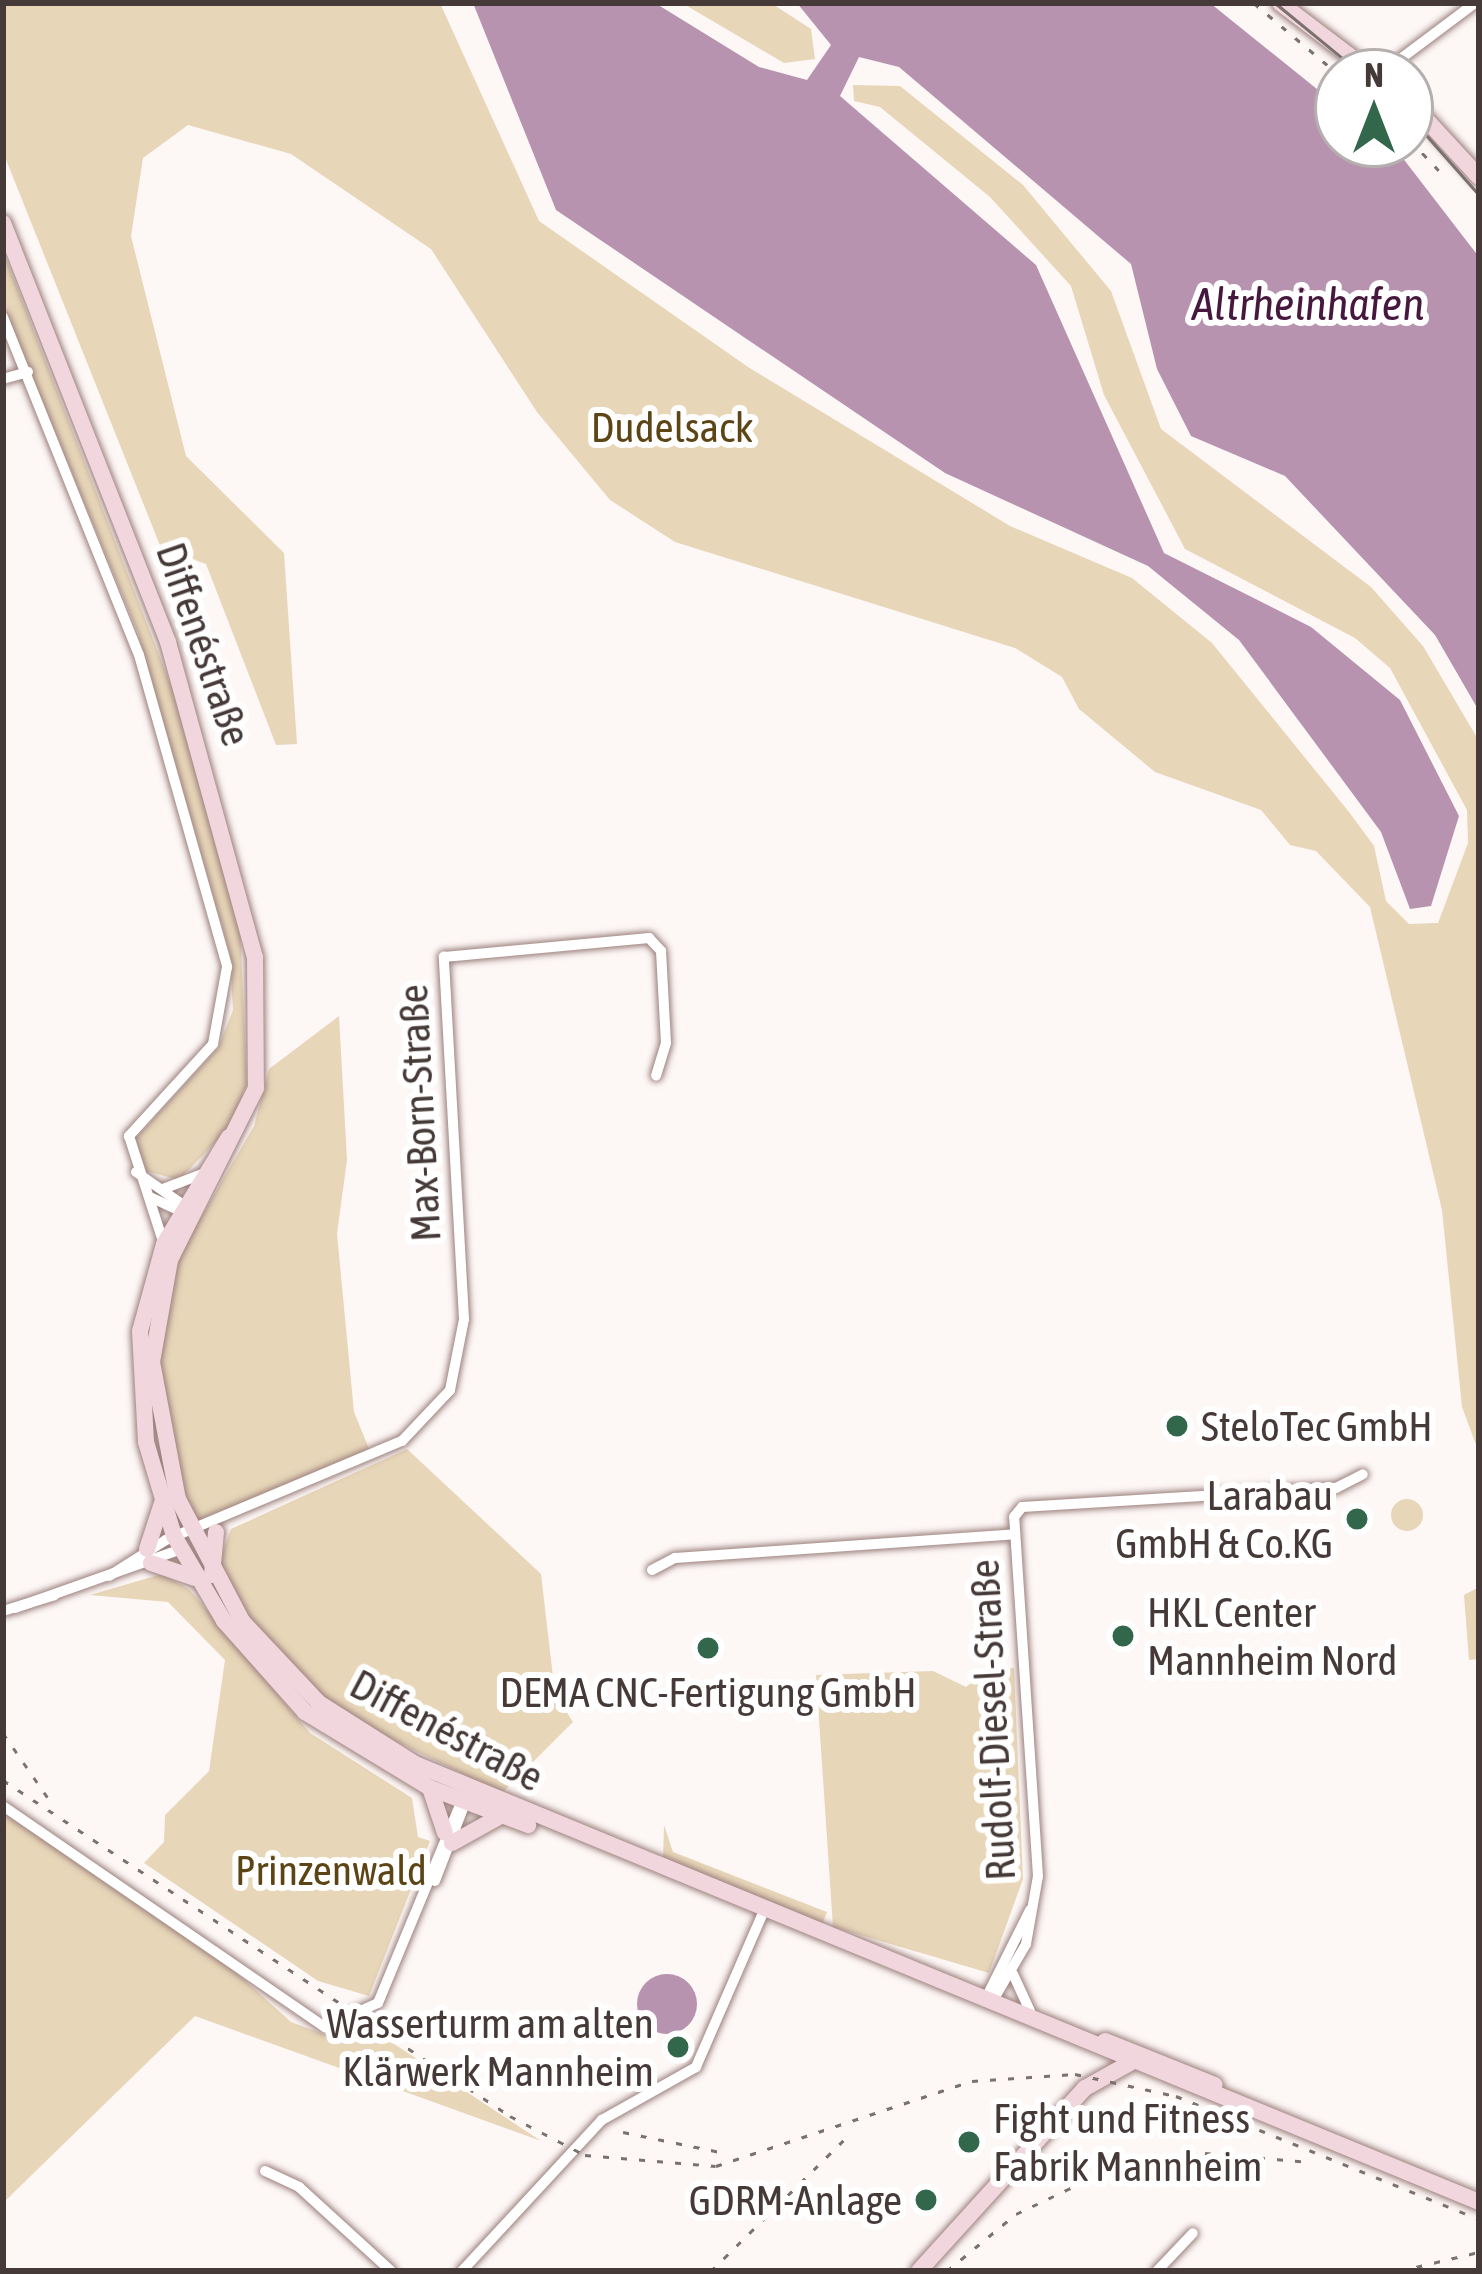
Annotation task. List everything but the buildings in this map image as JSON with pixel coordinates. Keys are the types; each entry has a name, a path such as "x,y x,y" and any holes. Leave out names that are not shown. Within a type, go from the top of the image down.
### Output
{"main road":[{"path":"1280,3 1339,48"},
{"path":"1434,128 1479,178"},
{"name":"Diffenéstraße","path":"3,223 144,577 227,833 261,996 249,1106 164,1244 138,1363 163,1499 204,1577 304,1712 430,1787 559,1830 988,2001 1102,2052 1277,2117"},
{"name":"Diffenéstraße","path":"184,1540 152,1362 161,1286 187,1211 249,1106"},
{"path":"163,1499 148,1556 204,1577 217,1532"},
{"name":"Diffenéstraße","path":"204,1577 319,1702 499,1817 559,1830"},
{"path":"430,1787 448,1838 499,1817"},
{"name":"Diffenéstraße","path":"988,2001 1030,2011 1102,2052 1277,2117 1479,2202"},
{"path":"919,2271 1085,2087 1102,2052"}],"street":[{"path":"1415,48 1475,3"},
{"path":"3,317 146,674 227,967 213,1044 134,1124 133,1171 150,1197 164,1244"},
{"path":"3,379 28,372"},
{"name":"Max-Born-Straße","path":"184,1540 402,1441 458,1372 444,957 650,938 661,951 666,1043 656,1076"},
{"path":"133,1171 187,1211"},
{"path":"163,1189 207,1172"},
{"path":"150,1197 187,1211"},
{"name":"Rudolf-Diesel-Straße","path":"988,2001 1013,1974 1034,1902 1015,1534 1022,1507 1336,1489 1364,1474"},
{"name":"Max-Born-Straße","path":"184,1540 217,1532 260,1504"},
{"name":"Rudolf-Diesel-Straße","path":"652,1570 675,1558 1015,1534"},
{"path":"9,1609 109,1576 184,1540"},
{"path":"3,1806 325,2027 378,2003 465,1798"},
{"name":"Rudolf-Diesel-Straße","path":"988,2001 1034,1902"},
{"path":"462,2271 602,2120 696,2068 763,1913"},
{"path":"1013,1974 1030,2011"},
{"path":"265,2171 298,2187 391,2271"},
{"path":"1157,2271 1193,2233"}],"green space":[{"name":"Dudelsack","path":"3,3 440,3 539,221 748,367 1010,526 1132,578 1212,643 1349,812 1374,846 1386,901 1409,924 1438,923 1468,843 1467,810 1390,668 1355,638 1185,549 1104,395 1071,286 990,197 880,107 854,101 853,85 900,86 1023,185 1111,291 1161,429 1371,587 1423,646 1479,741 1479,1453 1462,1407 1442,1210 1370,907 1316,851 1290,845 1261,810 1155,772 1079,709 1062,677 1015,648 675,542 610,500 537,412 431,249 291,154 188,125 143,158 131,236 186,456 284,553 297,744 276,745 206,564 161,548 3,152"},
{"path":"682,3 771,3 811,29 815,59 784,63"},
{"path":"3,251 187,727 240,926 247,1083 230,1127 179,1180 142,1170 136,1138 218,1048 233,1010 230,954 138,633 3,306"},
{"path":"339,1016 347,1160 337,1234 354,1412 372,1456 189,1531 158,1355 175,1262 254,1126 269,1069"},
{"path":"407,1449 541,1574 555,1694 573,1722 502,1793 346,1717 266,1644 218,1565 231,1529"},
{"path":"1407,1499 1419,1503 1423,1515 1419,1527 1407,1531 1395,1527 1391,1515 1395,1503"},
{"name":"Prinzenwald","path":"162,1574 190,1590 310,1733 412,1798 418,1837 430,1841 369,1996 318,1981 144,1863 164,1842 165,1815 209,1771 225,1660 168,1602 90,1595"},
{"path":"1479,1587 1479,1659 1469,1660 1464,1595"},
{"path":"1014,1668 1023,1879 989,1973 833,1927 816,1675 933,1671 966,1687 988,1669"},
{"path":"3,1813 209,1948 291,2022 326,2035 367,2026 541,2141 195,2016 3,2203"},
{"path":"664,1825 673,1852 827,1912 822,1925 663,1861"}],"water":[{"name":"Altrheinhafen","path":"473,3 655,3 759,67 807,80 831,45 797,3 1210,3 1314,87 1314,168 1410,168 1479,257 1479,711 1435,635 1285,476 1191,436 1157,369 1131,264 899,67 859,57 840,96 1036,265 1164,553 1311,627 1400,700 1459,816 1431,906 1410,909 1381,832 1239,640 1148,566 945,473 556,210"},
{"path":"667,1974 688,1983 697,2004 688,2025 667,2034 646,2025 637,2004 646,1983"}],"tram line":[{"path":"1275,3 1330,48"},
{"path":"1434,144 1479,195"}],"railway":[{"path":"1254,3 1314,54"},
{"path":"1434,165 1445,177"},
{"path":"3,1733 50,1801"},
{"path":"3,1780 510,2116 585,2155 716,2166 972,2081 1075,2074 1176,2096 1479,2219"},
{"path":"623,2132 725,2153"},
{"path":"711,2271 851,2133"},
{"path":"947,2271 1016,2214 1104,2172 1205,2153 1310,2162"},
{"path":"1399,2271 1479,2252"}],"place":[{"name":"SteloTec GmbH","path":"1177,1426"},
{"name":"Larabau GmbH & Co.KG","path":"1357,1519"},
{"name":"HKL Center Mannheim Nord","path":"1123,1636"},
{"name":"DEMA CNC-Fertigung GmbH","path":"708,1648"},
{"name":"Wasserturm am alten Klärwerk Mannheim","path":"678,2047"},
{"name":"Fight und Fitness Fabrik Mannheim","path":"969,2142"},
{"name":"GDRM-Anlage","path":"926,2200"}]}
